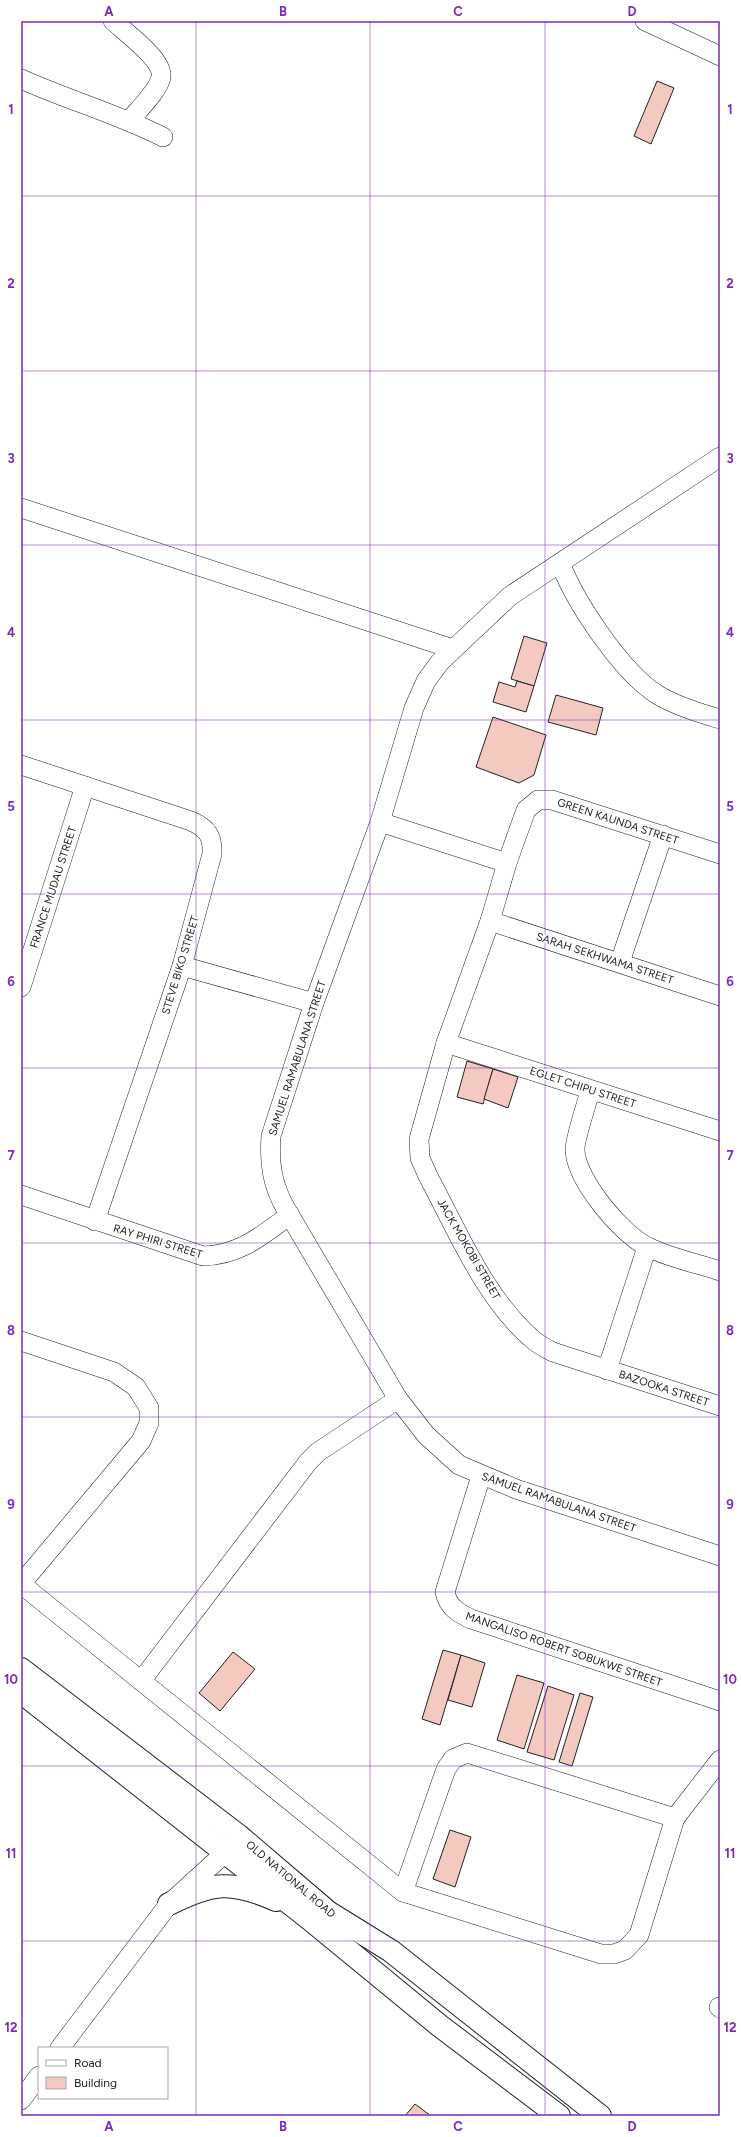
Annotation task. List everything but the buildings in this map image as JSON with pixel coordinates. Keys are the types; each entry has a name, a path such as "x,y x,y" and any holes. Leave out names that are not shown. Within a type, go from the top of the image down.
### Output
{"main road":[{"name":"OLD NATIONAL ROAD","path":"21,1669 232,1844 298,1910 440,2026 559,2116"},
{"name":"OLD NATIONAL ROAD","path":"21,1692 328,1912 391,1951 600,2116"},
{"path":"169,1904 202,1889 236,1886 274,1899 298,1910"}],"street":[{"path":"113,21 152,56 159,67 161,76 157,86 130,120"},
{"path":"645,21 720,56"},
{"path":"21,80 130,120 163,137"},
{"name":"SAMUEL RAMABULANA STREET","path":"720,457 561,565 510,596 453,649 440,662 426,680 414,708 380,822 314,1003 271,1136 269,1155 273,1181 278,1195 290,1216 398,1399 426,1435 444,1452 459,1465 481,1476 516,1489 720,1556"},
{"path":"21,508 453,649"},
{"path":"561,565 577,600 628,669 657,695 700,713 720,719"},
{"name":"STEVE BIKO STREET","path":"21,765 199,824 210,834 212,841 212,854 182,966 94,1221"},
{"name":"FRANCE MUDAU STREET","path":"21,987 86,786"},
{"name":"GREEN KAUNDA STREET","path":"507,863 526,810 538,800 558,802 720,854"},
{"path":"380,822 507,863"},
{"path":"620,962 663,835"},
{"name":"JACK MOKOBI STREET","path":"507,863 490,921 446,1042 419,1139 420,1158 428,1176 490,1290 516,1323 531,1338 553,1352 607,1370"},
{"name":"SARAH SEKHWAMA STREET","path":"490,921 620,962 720,996"},
{"path":"182,966 314,1003"},
{"name":"EGLET CHIPU STREET","path":"446,1042 720,1131"},
{"path":"590,1090 575,1149 580,1169 589,1189 617,1223 647,1247 720,1271"},
{"name":"RAY PHIRI STREET","path":"21,1195 94,1221 203,1256 216,1256 238,1250 290,1216"},
{"path":"607,1370 647,1247"},
{"path":"21,1340 114,1372 136,1387 149,1408 149,1424 137,1447 21,1584 402,1892 601,1954 614,1954 624,1950 639,1935 675,1818 720,1760"},
{"name":"BAZOOKA STREET","path":"607,1370 720,1406"},
{"path":"141,1681 308,1462 318,1452 398,1399"},
{"name":"MANGALISO ROBERT SOBUKWE STREET","path":"481,1476 445,1592 451,1606 471,1619 720,1701"},
{"path":"402,1892 446,1768 453,1759 467,1752 675,1818"},
{"path":"61,2047 169,1904 232,1844"},
{"path":"21,2100 38,2077"}]}
